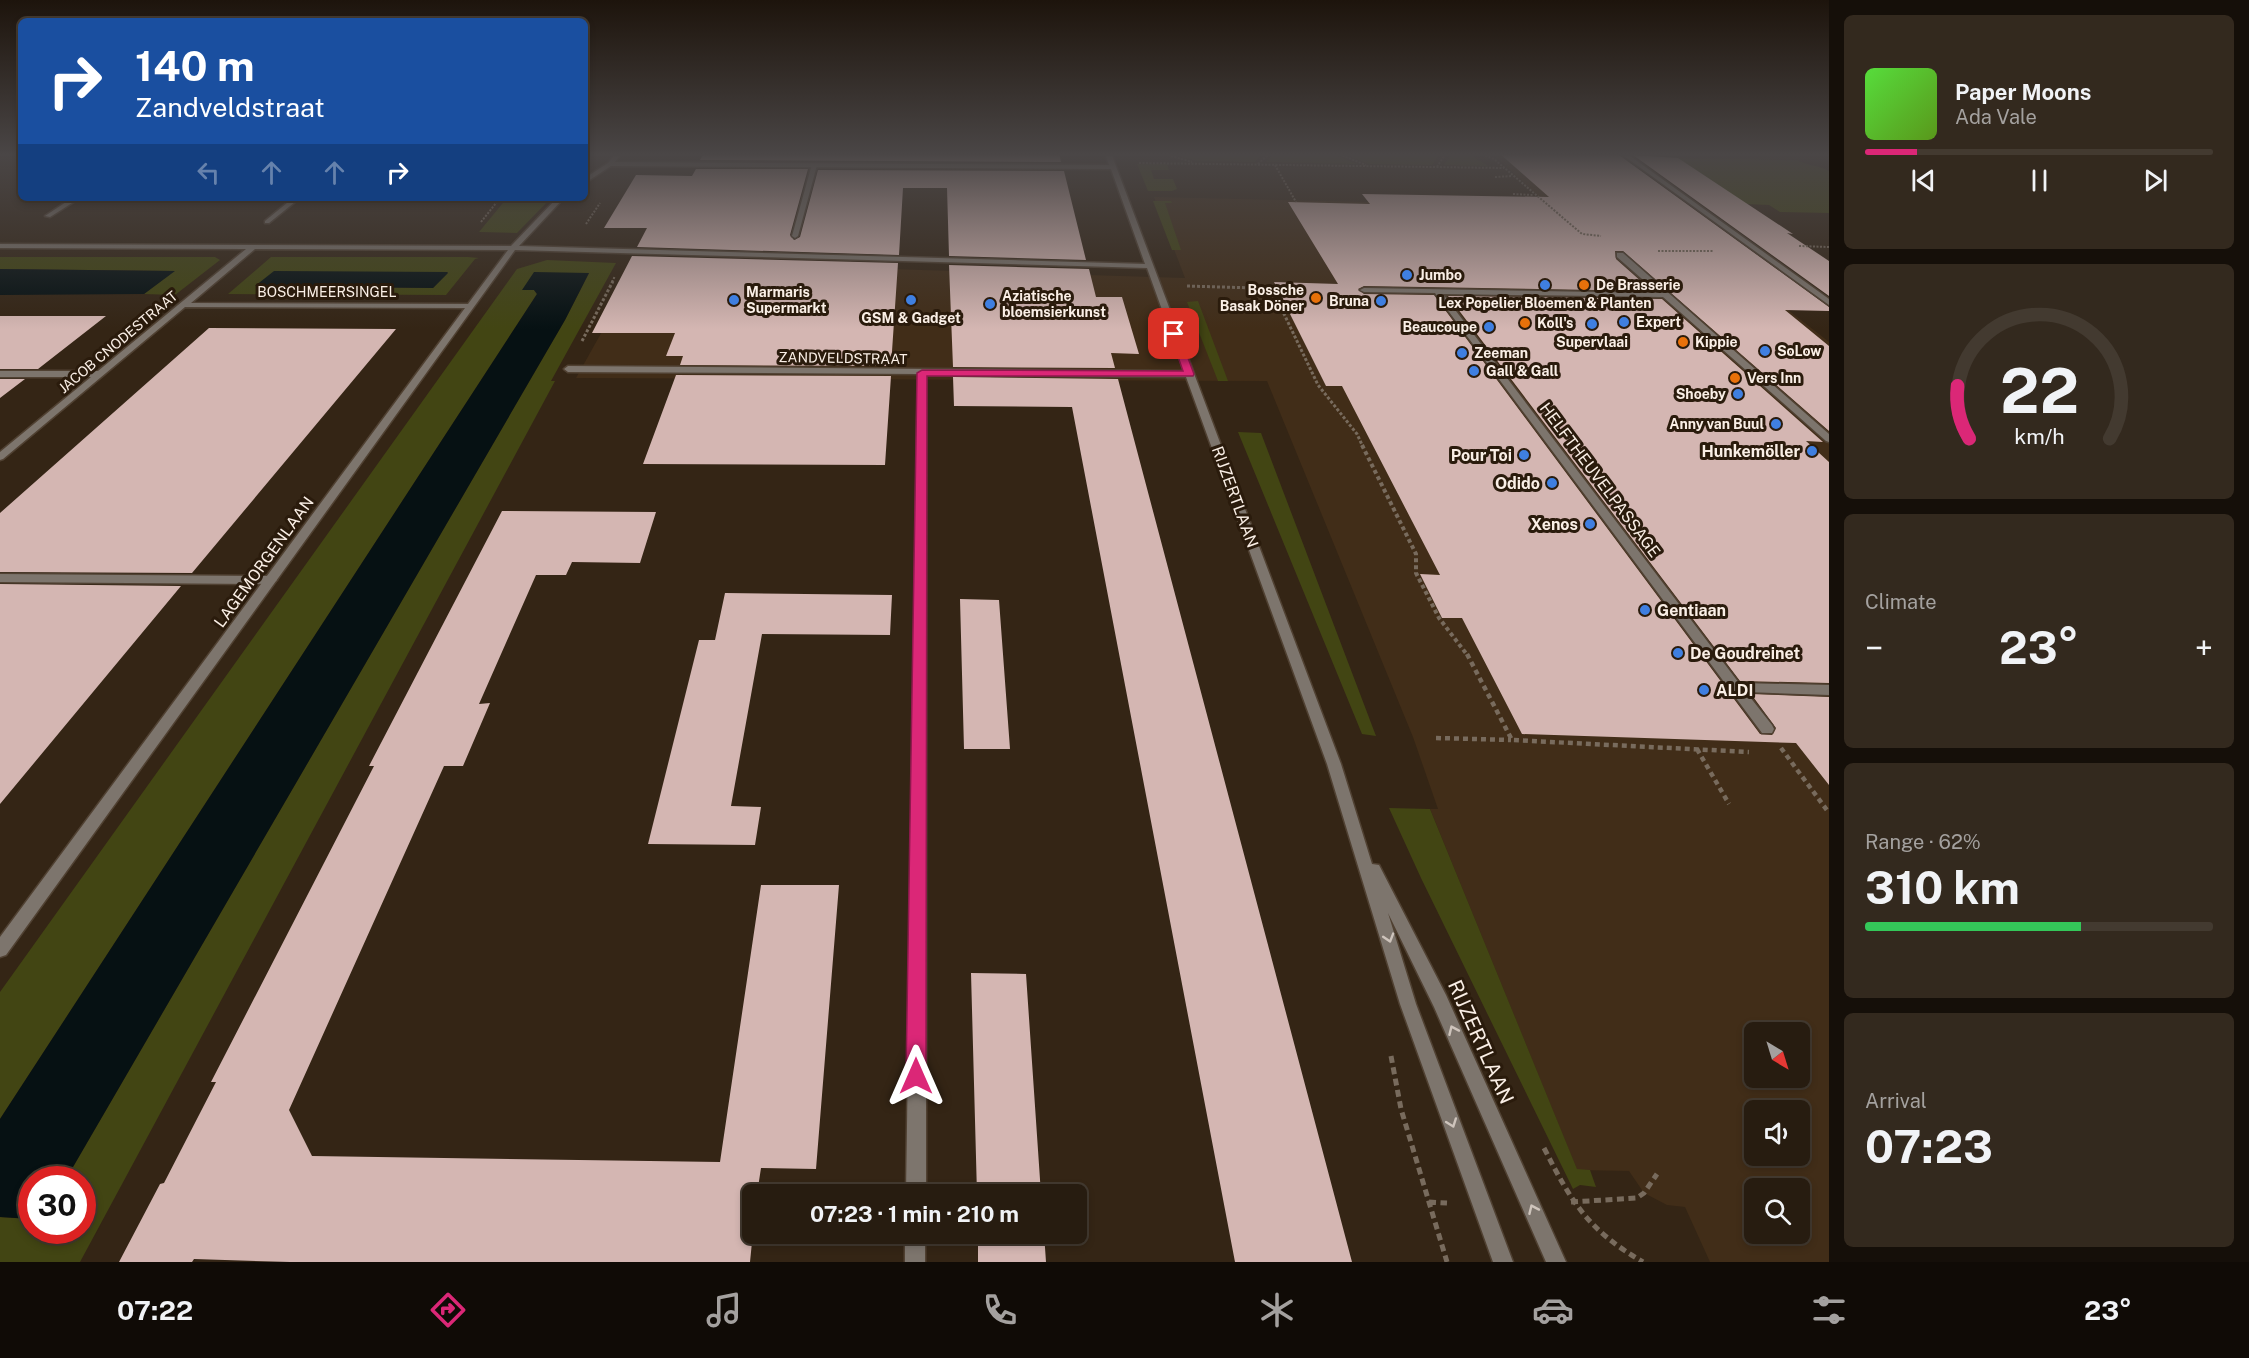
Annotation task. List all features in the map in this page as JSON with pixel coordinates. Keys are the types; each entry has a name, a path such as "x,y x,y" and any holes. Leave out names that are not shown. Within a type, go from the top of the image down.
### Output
{"street":[{"path":"48,216 55,212"},
{"path":"267,222 280,212"},
{"name":"LAGEMORGENLAAN","path":"0,950 513,248 548,212"},
{"path":"795,236 801,212"},
{"name":"RIJZERTLAAN","path":"1129,212 1334,764 1360,842 1408,1004 1503,1262"},
{"path":"1704,212 1829,303"},
{"path":"0,246 513,248 1149,266"},
{"name":"JACOB CNODESTRAAT","path":"0,458 253,247"},
{"path":"1620,255 1829,439"},
{"path":"1364,290 1665,295"},
{"name":"HELFTHEUVELPASSAGE","path":"1438,292 1767,729"},
{"name":"BOSCHMEERSINGEL","path":"183,305 470,306"},
{"name":"ZANDVELDSTRAAT","path":"568,369 1190,374"},
{"path":"916,1184 922,373"},
{"path":"0,374 100,374"},
{"path":"0,578 271,580"},
{"path":"1736,687 1829,690"},
{"name":"RIJZERTLAAN","path":"1360,842 1440,1001 1556,1262"},
{"path":"915,1244 915,1262"}],"path":[{"path":"571,250 595,212"},
{"path":"1557,212 1582,234 1599,235 1608,242"},
{"path":"1652,250 1760,252"},
{"path":"568,369 629,251"},
{"path":"1159,295 1189,295 1187,286 1255,288"},
{"path":"1275,295 1318,385 1357,434 1416,554 1416,573 1439,618 1464,648 1512,741"},
{"path":"1767,729 1829,813"},
{"path":"1436,738 1752,752"},
{"path":"1697,749 1729,804"},
{"path":"1774,753 1785,753"}],"shaded area":[{"path":"1160,212 1663,212 1829,342 1829,1262 1710,1262 1685,1207 1667,1205 1644,1193 1629,1171 1577,1170 1430,809 1438,809 1413,737 1267,381 576,378 623,294 630,261 1185,278"},
{"path":"0,269 175,271 144,294 0,295"},
{"path":"274,271 448,273 433,288 255,286"},
{"path":"534,272 589,273 565,320 74,1166 18,1166 18,1218 0,1217 0,1119 537,294 534,290 522,290"}],"green space":[{"path":"496,212 538,212 517,233 479,232"},
{"path":"1157,212 1168,212 1181,250 1172,250"},
{"path":"1780,212 1829,212 1829,213"},
{"path":"0,257 215,257 220,260 175,295 144,294 174,271 0,269"},
{"path":"271,257 479,258 475,259 446,295 228,294","holes":["448,272 433,288 257,287"]},
{"path":"547,260 616,263 551,381 555,381 96,1232 96,1166 74,1166 565,320 589,273 534,290 537,294 0,1119 0,992 517,269"},
{"path":"1198,301 1228,381 1218,381 1187,302"},
{"path":"1238,432 1261,433 1376,736 1362,734"},
{"path":"1389,808 1430,809 1577,1169 1590,1170 1596,1187 1580,1185 1573,1189"},
{"path":"0,1217 18,1218 18,1244 90,1244 80,1262 0,1262"}],"building":[{"path":"614,212 796,212 790,235 794,240 800,237 807,212 902,212 899,255 637,247 647,228 604,228"},
{"path":"948,212 1074,212 1086,260 949,256"},
{"path":"1294,212 1698,212 1829,307 1829,311 1785,310 1829,346 1829,431 1623,251 1615,251 1616,259 1652,291 1364,286 1358,289 1364,294 1434,295 1760,734 1772,735 1776,728 1751,694 1829,697 1829,785 1796,743 1522,734 1462,618 1442,618 1420,574 1440,575 1342,386 1326,386 1274,282 1338,284"},
{"path":"1712,212 1760,212 1793,234 1787,233 1829,261 1829,296"},
{"path":"632,256 898,263 891,366 680,365 683,356 666,356 675,333 592,333"},
{"path":"949,265 1089,269 1096,297 1122,297 1139,354 1111,353 1115,368 953,367"},
{"path":"1448,296 1662,299 1823,442 1806,441 1829,462 1829,683 1740,681"},
{"path":"0,316 106,316 38,369 0,369"},
{"path":"209,328 396,329 192,573 0,572 0,513"},
{"path":"676,375 891,376 885,465 643,464"},
{"path":"953,377 1118,379 1352,1262 1235,1262 1072,407 954,406"},
{"path":"0,379 25,379 0,398"},
{"path":"502,511 656,512 640,563 572,562 566,575 536,575 479,704 490,703 463,766 444,766 289,1110 312,1156 720,1162 761,885 839,885 816,1169 761,1168 759,1184 742,1184 742,1244 752,1244 750,1262 290,1262 194,1259 192,1262 119,1262 160,1184 164,1183 216,1082 211,1082 374,766 369,766"},
{"path":"0,584 181,586 0,804"},
{"path":"725,593 892,595 890,635 762,634 731,806 761,807 755,845 648,844 699,640 715,640"},
{"path":"960,599 999,600 1010,749 964,749"},
{"path":"971,973 1026,974 1040,1184 977,1184"},
{"path":"978,1244 1045,1244 1046,1262 978,1262"}],"place":[{"name":"Jumbo","path":"1407,275"},
{"name":"Lex Popelier Bloemen & Planten","path":"1545,285"},
{"name":"De Brasserie","path":"1584,285"},
{"name":"Bossche Basak Döner","path":"1316,298"},
{"name":"Marmaris Supermarkt","path":"734,300"},
{"name":"GSM & Gadget","path":"911,300"},
{"name":"Bruna","path":"1381,301"},
{"name":"Aziatische bloemsierkunst","path":"990,304"},
{"name":"Expert","path":"1624,322"},
{"name":"Koll's","path":"1525,323"},
{"name":"Supervlaai","path":"1592,324"},
{"name":"Beaucoupe","path":"1489,327"},
{"name":"Kippie","path":"1683,342"},
{"name":"SoLow","path":"1765,351"},
{"name":"Zeeman","path":"1462,353"},
{"name":"Gall & Gall","path":"1474,371"},
{"name":"Vers Inn","path":"1735,378"},
{"name":"Shoeby","path":"1738,394"},
{"name":"Anny van Buul","path":"1776,424"},
{"name":"Hunkemöller","path":"1812,451"},
{"name":"Pour Toi","path":"1524,455"},
{"name":"Odido","path":"1552,483"},
{"name":"Xenos","path":"1590,524"},
{"name":"Gentiaan","path":"1645,610"},
{"name":"De Goudreinet","path":"1678,653"},
{"name":"ALDI","path":"1704,690"}],"route":[{"path":"916,1076 922,373 1190,374 1174,334"}]}
